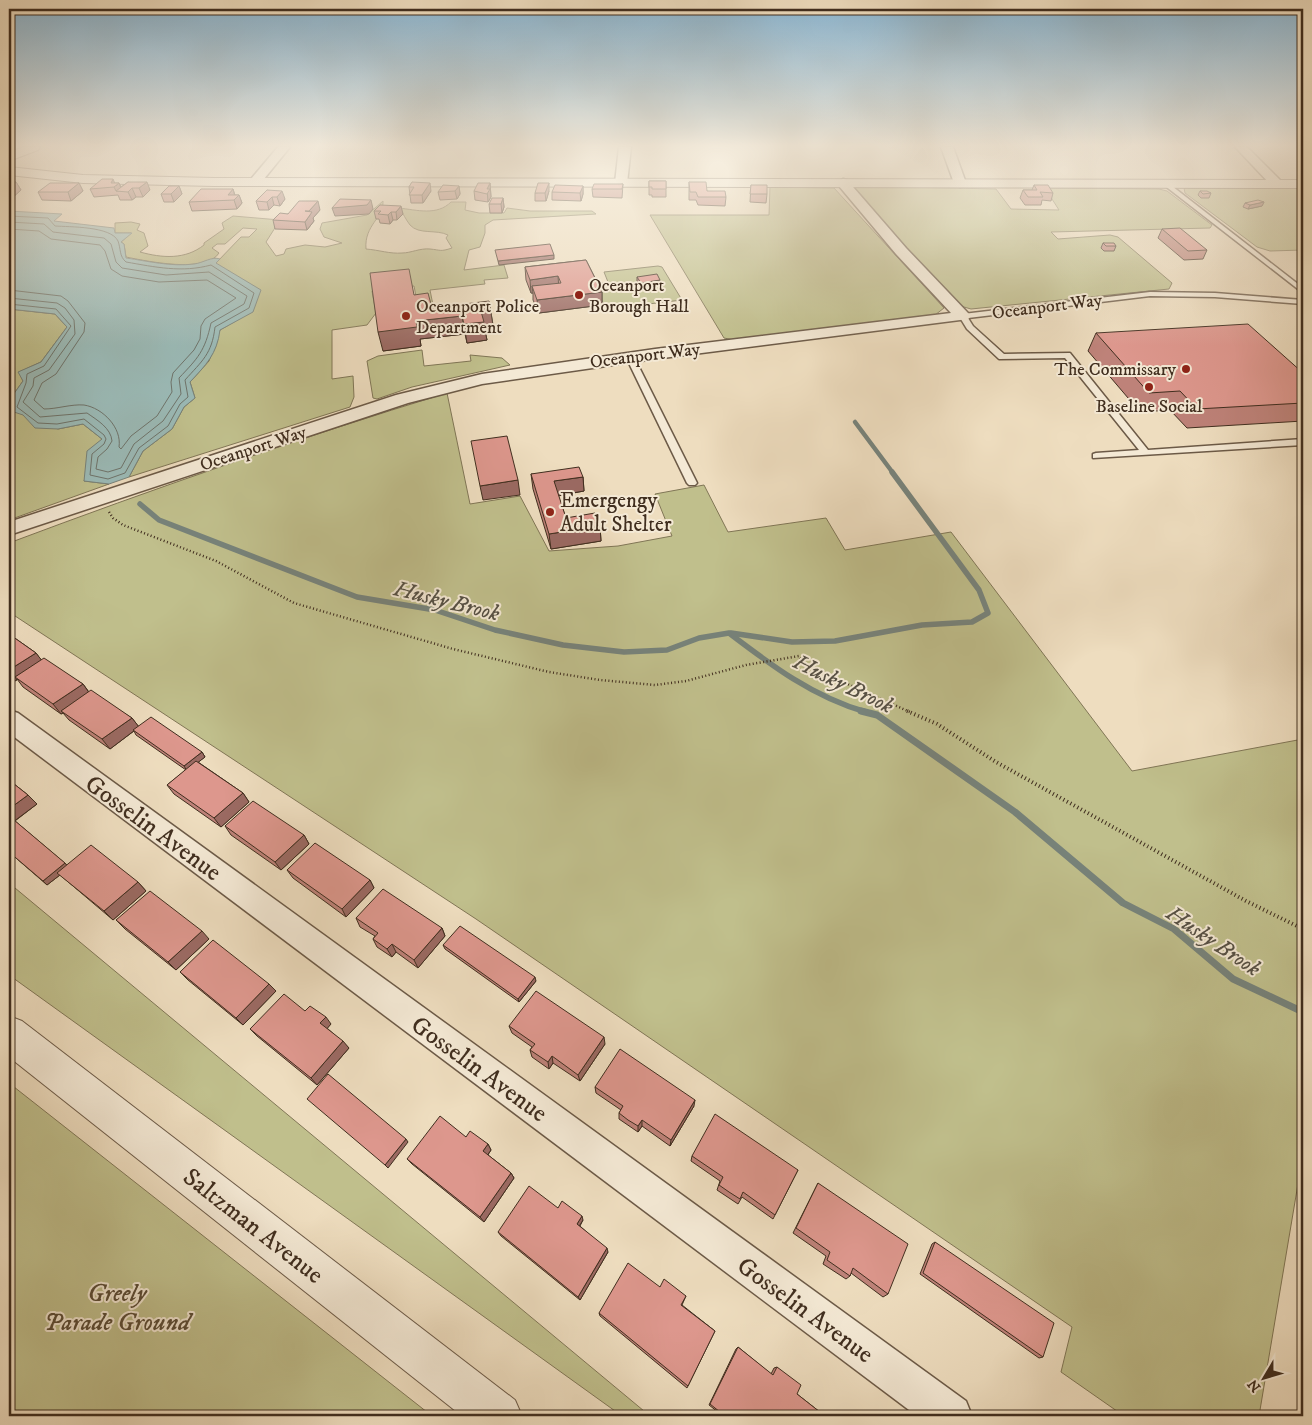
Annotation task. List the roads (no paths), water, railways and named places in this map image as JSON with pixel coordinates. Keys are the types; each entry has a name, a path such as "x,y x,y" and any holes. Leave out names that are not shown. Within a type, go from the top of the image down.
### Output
{"street":[{"path":"869,214 901,251 963,316"},
{"name":"Oceanport Way","path":"9,529 441,388 538,369 963,316"},
{"name":"Gosselin Avenue","path":"9,720 952,1416"},
{"name":"Saltzman Avenue","path":"9,1034 499,1416"}],"lane":[{"path":"1204,214 1303,291"},
{"name":"Oceanport Way","path":"963,316 1150,294 1215,295 1303,302"},
{"path":"963,316 970,326 1002,358 1066,355 1145,452"},
{"path":"630,357 692,483"},
{"path":"1096,456 1303,442"}],"water":[{"path":"9,214 62,214 54,221 114,228 115,233 132,233 121,242 124,244 126,258 177,265 194,264 217,258 220,259 216,263 261,290 253,312 220,330 213,353 190,382 195,398 184,407 172,429 143,451 129,477 109,484 84,481 87,451 102,439 83,424 58,429 35,428 23,415 11,411 13,395 23,381 18,372 41,362 67,327 55,314 9,309"}],"waterway":[{"path":"855,422 893,473"},
{"path":"731,633 792,642 835,641 922,625 972,622 988,613 979,590 892,472"},
{"name":"Husky Brook","path":"140,504 159,520 357,597 435,610 495,630 563,645 624,652 667,650 699,638 729,633 761,657 810,689 847,706 866,712"},
{"name":"Husky Brook","path":"861,711 877,715 1015,812 1123,903 1174,929 1233,979 1303,1012"}],"place":[{"name":"Oceanport Borough Hall","path":"579,295"},
{"name":"Oceanport Police Department","path":"406,316"},
{"name":"The Commissary","path":"1186,369"},
{"name":"Baseline Social","path":"1149,387"},
{"name":"Emergengy Adult Shelter","path":"550,512"}],"park label":[{"name":"Greely Parade Ground","path":"117,1306"}]}
